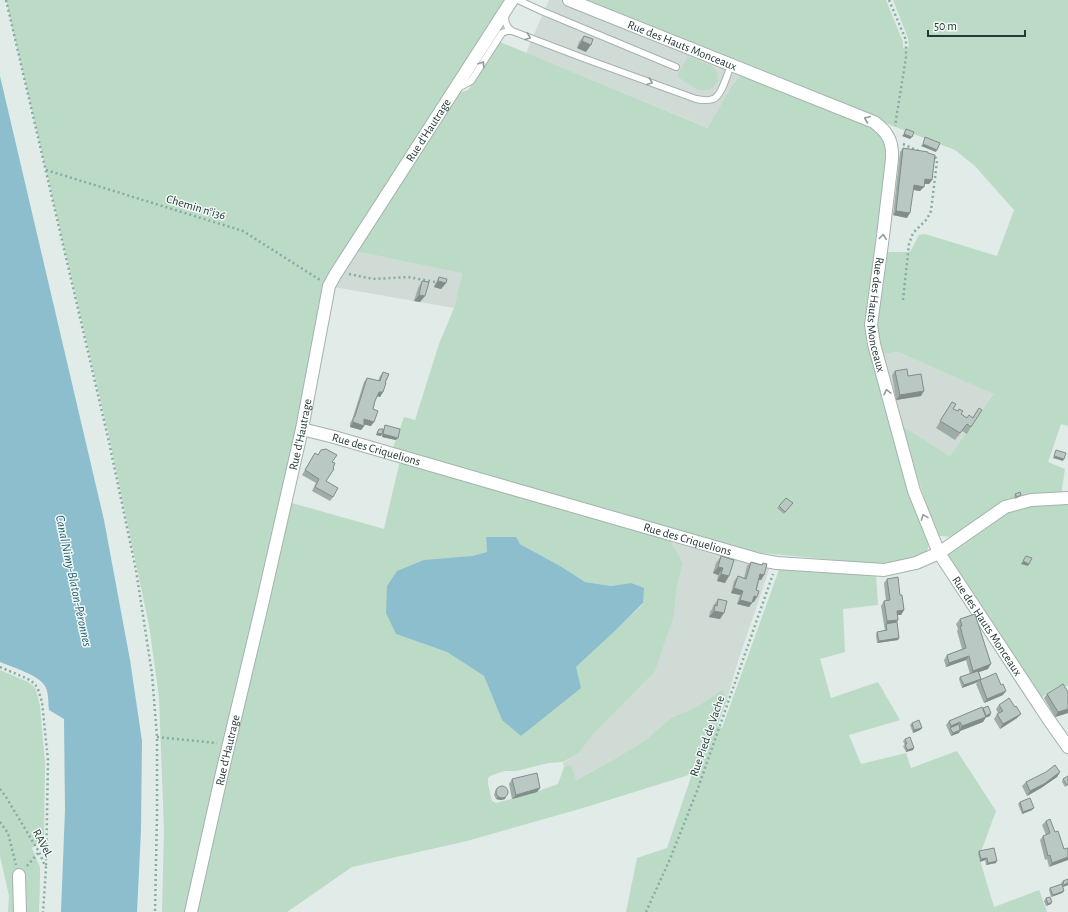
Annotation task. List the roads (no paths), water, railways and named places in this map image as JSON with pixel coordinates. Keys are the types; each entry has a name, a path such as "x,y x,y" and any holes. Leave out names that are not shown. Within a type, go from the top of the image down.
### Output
{"street":[{"name":"Rue d'Hautrage","path":"191,912 302,429 329,286 337,271 512,0"},
{"name":"Rue des Hauts Monceaux","path":"569,0 874,122 880,126 890,138 893,150 871,325 874,344 914,491 939,553 1068,747"},
{"name":"Rue des Criquelions","path":"302,429 760,560 777,563 884,570 916,563 939,553 1005,507 1031,500 1068,498"},
{"path":"18,875 20,912"}],"lane":[{"path":"518,0 676,67"},
{"path":"505,12 506,24 512,31 696,99 714,99 724,84 731,65"},
{"path":"454,90 471,82 502,33 504,31 512,31"}],"water":[{"name":"Canal Nimy-Blaton-Péronnes","path":"0,76 104,520 130,660 142,741 141,830 137,912 61,912 65,810 64,719 49,710 46,688 39,680 26,672 0,662"},
{"path":"486,537 516,537 520,544 562,567 585,582 611,586 631,583 644,588 643,603 576,667 581,688 521,736 502,720 484,676 447,652 396,634 386,613 387,586 397,571 424,560 472,556 487,552"}]}
